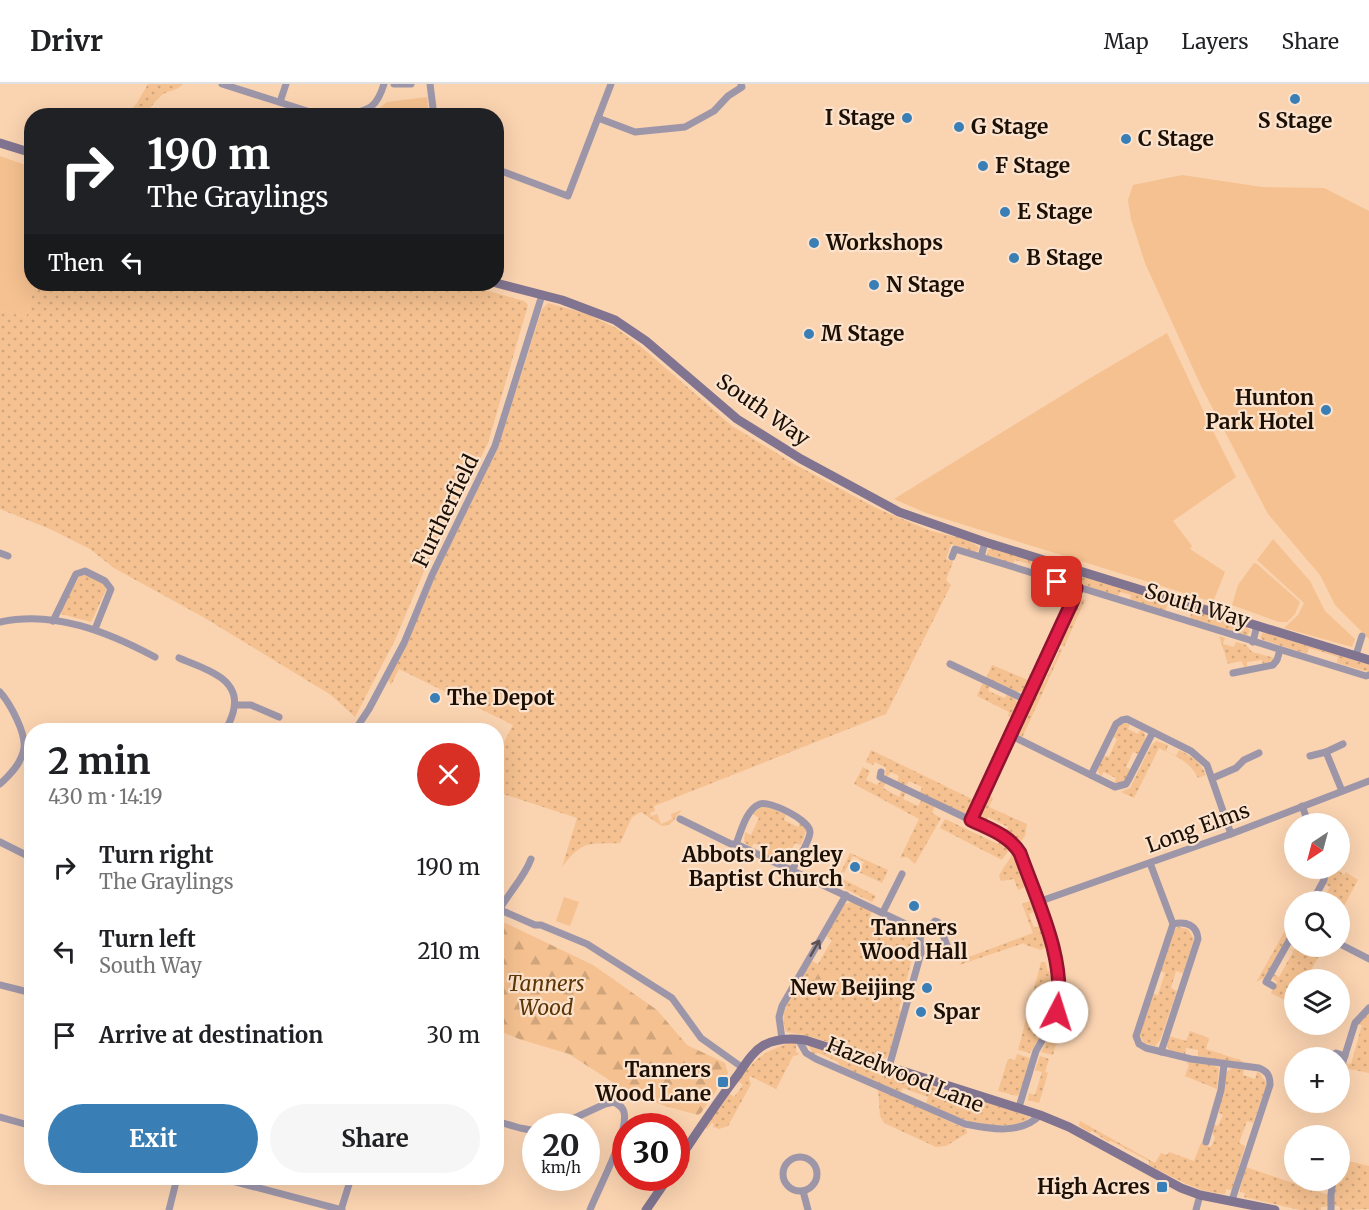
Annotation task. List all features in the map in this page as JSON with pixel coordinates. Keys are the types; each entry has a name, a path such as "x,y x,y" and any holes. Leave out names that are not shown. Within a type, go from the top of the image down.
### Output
{"street":[{"path":"222,84 298,108"},
{"path":"280,102 286,84"},
{"path":"371,108 378,101 384,84"},
{"path":"394,84 411,84"},
{"path":"430,84 433,108"},
{"path":"504,172 568,196 611,84"},
{"path":"598,118 635,132 685,127 714,111 728,96 742,87 741,84"},
{"path":"0,142 24,150"},
{"name":"South Way","path":"504,285 590,309 624,325 646,340 737,419 801,459 899,512 984,542 1369,660"},
{"name":"Furtherfield","path":"360,723 404,643 432,575 495,446 542,295"},
{"path":"981,558 984,542"},
{"name":"South Way","path":"952,557 955,549 1253,642 1369,675"},
{"path":"53,621 76,574 86,571 105,581 111,589 95,629"},
{"path":"971,820 1073,600 1076,588"},
{"path":"0,622 16,618 53,621 95,629 128,642 155,657"},
{"path":"1253,642 1257,625"},
{"path":"1356,655 1362,636"},
{"path":"1233,673 1273,665 1280,650"},
{"path":"179,658 220,676 229,687 235,705 229,723"},
{"path":"950,664 1026,700"},
{"path":"0,692 8,701 24,738"},
{"path":"235,705 251,705 279,717"},
{"path":"1091,774 1114,727 1118,722 1127,719 1199,757 1207,765 1231,834"},
{"path":"1010,735 1115,787 1126,784 1153,732"},
{"path":"1310,756 1343,744"},
{"path":"1326,752 1342,791"},
{"path":"1213,778 1236,768 1259,753"},
{"path":"0,784 16,768 24,755"},
{"path":"879,777 1006,837 1020,853 1056,957 1060,994 1054,1020 1036,1051 1019,1107"},
{"name":"Long Elms","path":"1038,902 1231,834 1369,781"},
{"path":"736,844 754,808 762,803 802,819 809,828 810,834 792,870"},
{"path":"1302,806 1305,813"},
{"path":"680,819 912,927 920,937 921,953 889,1067"},
{"path":"0,842 24,854"},
{"path":"504,901 519,881 531,859"},
{"path":"1150,863 1173,924 1136,1036 1139,1044 1161,1052 1224,1065 1238,1064 1259,1068 1270,1078 1270,1085 1232,1200"},
{"path":"883,912 902,874"},
{"path":"783,1039 779,1017 782,1006 846,895"},
{"path":"504,912 587,944 663,992 675,1001 701,1038 743,1068"},
{"path":"920,937 935,921 938,922 950,953"},
{"path":"1161,1052 1198,939 1198,934 1190,925 1183,922 1173,924"},
{"path":"1350,949 1369,959"},
{"path":"1273,986 1266,982 1284,950"},
{"path":"0,985 24,991"},
{"path":"1348,1047 1355,1023 1369,1008"},
{"name":"Hazelwood Lane","path":"690,1143 758,1050 783,1039 798,1039 1040,1115 1069,1127 1181,1188 1200,1195 1275,1210"},
{"name":"Hazelwood Lane","path":"798,1039 806,1053 816,1059 965,1124 1010,1128 1032,1123 1040,1115"},
{"path":"1206,1142 1221,1090 1224,1065"},
{"path":"584,1113 614,1102 624,1112 620,1136 600,1190"},
{"path":"0,1117 24,1124"},
{"path":"504,1123 522,1128"},
{"path":"796,1158 808,1159 816,1170 814,1185 804,1191 799,1192 789,1187 783,1178 787,1163 796,1158"},
{"path":"169,1210 175,1185"},
{"path":"247,1185 341,1210 349,1185"},
{"path":"590,1210 600,1191"},
{"path":"646,1210 659,1191"},
{"path":"804,1191 808,1210"},
{"path":"1331,1191 1331,1210"},
{"path":"1196,1210 1200,1195"}],"green space":[{"path":"148,84 183,84 162,95 150,108 132,108"},
{"path":"427,97 428,108 380,108 387,102"},
{"path":"0,156 24,165 24,291 33,291 26,317 0,310"},
{"path":"1182,175 1262,187 1324,188 1369,211 1369,639 1335,605 1320,575 1268,514 1201,386 1145,263 1131,219 1128,200 1133,185"},
{"path":"33,291 488,291 524,301 528,305 488,443 424,571 395,640 355,717 331,695 203,617 114,568 90,549 50,529 0,509 0,310 26,317"},
{"path":"548,303 587,314 616,328 639,345 732,426 796,465 878,509 931,531 965,539 979,547 975,552 951,544 946,559 953,562 946,580 951,585 886,714 654,806 655,811 650,813 651,816 657,814 661,824 672,819 671,814 682,810 666,826 662,826 641,812 632,817 620,843 586,845 575,852 562,867 577,818 504,794 504,742 513,725 399,669 391,685 388,680 435,576 498,447 542,309"},
{"path":"1167,333 1236,477 1173,521 1192,546 1190,549 1225,572 1213,602 926,513 894,499 1092,377"},
{"path":"1273,539 1310,581 1325,611 1355,639 1352,647 1284,628 1298,615 1304,603 1257,560"},
{"path":"991,548 1246,626 1250,631 1247,636 1243,635 1190,619 1191,613 1167,605 1165,612 1130,601 1131,595 1120,592 1118,597 1035,572 1036,566 1015,560 1012,565 987,555"},
{"path":"1254,563 1300,602 1295,614 1287,622 1279,622 1232,605 1238,585"},
{"path":"84,574 105,583 107,588 91,622 61,614 80,575"},
{"path":"1078,598 1085,600 1064,647 1057,643"},
{"path":"1263,632 1369,665 1369,672 1337,663 1338,657 1309,648 1307,654 1263,640 1260,637"},
{"path":"1219,636 1225,638 1223,644 1234,647 1236,642 1246,645 1252,652 1275,658 1271,663 1263,665 1262,660 1247,662 1245,668 1241,661 1228,664"},
{"path":"1055,646 1062,650 1022,738 1016,731 1039,681 1044,683 1060,649"},
{"path":"992,665 1028,680 1030,676 1027,673 1033,676 1026,691 1016,692 986,679"},
{"path":"983,682 990,686 988,691 1005,698 1007,694 1014,697 1019,705 1013,718 1008,716 1009,712 977,696"},
{"path":"1122,723 1130,724 1128,729 1138,734 1141,729 1145,738 1139,754 1133,752 1126,767 1132,770 1125,782 1117,784 1114,783 1116,778 1103,772 1101,777 1097,769 1103,755 1109,757 1117,739 1112,736"},
{"path":"1156,741 1168,745 1166,751 1176,756 1179,750 1191,757 1201,766 1206,775 1198,778 1186,763 1159,748 1134,798 1121,792 1130,788 1151,746"},
{"path":"871,750 976,801 972,810 964,814 920,793 922,787 909,781 906,786 897,782 899,776 891,772 887,777 886,768 875,762 873,765 866,762"},
{"path":"863,767 870,771 866,780 877,785 882,780 886,782 883,788 899,797 902,790 906,792 903,799 918,806 922,799 935,805 932,813 941,818 915,864 907,857 900,858 919,819 854,784"},
{"path":"986,794 993,798 989,807 1027,824 1025,836 1018,845 1006,832 1008,827 988,817 985,822 980,816 982,801"},
{"path":"766,806 786,815 784,820 798,827 801,822 806,831 801,845 795,843 791,851 797,854 793,861 786,865 766,856 769,850 754,843 751,848 744,842 745,832 751,835 759,818 753,814"},
{"path":"945,819 998,844 1003,840 1011,847 1002,860 940,828"},
{"path":"1014,852 1025,887 1018,890 1014,879 1001,881 999,875"},
{"path":"850,853 888,870 882,883 859,872 864,862 853,856 844,873 842,872 839,877 876,896 872,902 835,884"},
{"path":"1350,875 1358,880 1350,895 1350,891 1328,891 1330,887 1325,884 1327,879 1350,879"},
{"path":"564,897 579,902 570,926 556,921"},
{"path":"1030,901 1034,912 1029,914 1034,928 1042,925 1048,945 1041,950 1024,943 959,965 966,958 1033,933 1022,904"},
{"path":"851,902 872,911 870,916 902,933 905,928 913,935 917,944 918,952 914,951 899,1010 902,1011 888,1056 885,1059 805,1035 786,1032 784,1026 785,1006 812,961 818,964 832,940 826,936 843,905"},
{"name":"Tanners Wood","path":"504,922 593,965 657,1010 687,1045 725,1063 728,1073 698,1115 665,1106 623,1089 569,1054 504,1033"},
{"path":"1178,927 1188,929 1194,939 1183,973 1176,971 1171,988 1177,991 1160,1040 1155,1046 1144,1043 1139,1034 1152,993 1158,995 1165,973 1159,971 1175,929"},
{"path":"1284,932 1284,944 1265,978 1257,981"},
{"path":"1290,957 1318,957 1312,969 1284,969 1284,1000 1271,993 1277,982 1273,979 1273,974 1279,977"},
{"path":"1041,962 1045,962 1048,971 1055,969 1056,991 1048,991 1045,1010 1038,1026 1045,1029 1030,1053 1018,1050"},
{"path":"821,969 835,975 826,999 808,991"},
{"path":"1064,996 1069,998 1053,1055 1041,1052 1054,1029"},
{"path":"1369,1013 1369,1073 1350,1069 1362,1025 1357,1024"},
{"path":"1190,1031 1209,1038 1206,1049 1243,1061 1242,1063 1198,1056 1198,1050 1186,1048 1185,1055 1168,1048 1169,1036 1186,1041"},
{"path":"791,1042 796,1043 796,1052 799,1053 793,1056 776,1089 750,1076 751,1084 728,1126 719,1129 713,1127 712,1123 707,1129 705,1127 729,1093 734,1097 743,1085 738,1081 750,1067 773,1049"},
{"path":"809,1046 929,1083 946,1093 966,1096 1030,1117 1025,1121 1009,1125 981,1123 961,1118 926,1103 928,1097 903,1088 900,1093 840,1066 838,1062 819,1053 813,1054"},
{"path":"1017,1054 1030,1058 1020,1093 1017,1096 998,1091 1008,1059 1015,1060"},
{"path":"1040,1056 1049,1059 1045,1072 1048,1073 1039,1103 1028,1100 1029,1093 1035,1095 1042,1072 1035,1070"},
{"path":"1188,1061 1215,1064 1214,1066 1219,1068 1217,1089 1185,1076"},
{"path":"1232,1068 1244,1069 1243,1075 1255,1079 1257,1072 1260,1073 1267,1084 1253,1123 1247,1121 1239,1143 1245,1146 1233,1187 1232,1190 1226,1189 1225,1194 1195,1187 1177,1179 1149,1165 1149,1161 1079,1126 1080,1121 1155,1163 1161,1153 1167,1155 1169,1152 1194,1161 1201,1143 1211,1147 1215,1138 1211,1130 1213,1124 1218,1126 1223,1115 1218,1112 1226,1073"},
{"path":"878,1089 966,1129 967,1133 946,1146 936,1147 884,1123 880,1116"},
{"path":"1350,1161 1369,1166 1369,1209 1340,1210 1339,1206 1333,1206 1335,1191 1350,1191"},
{"path":"1246,1167 1284,1180 1284,1191 1316,1191 1328,1195 1328,1206 1321,1207 1321,1210 1300,1210 1244,1197 1245,1193 1240,1192"}],"place":[{"name":"S Stage","path":"1295,99"},
{"name":"I Stage","path":"907,118"},
{"name":"G Stage","path":"959,127"},
{"name":"C Stage","path":"1126,139"},
{"name":"F Stage","path":"983,166"},
{"name":"E Stage","path":"1005,212"},
{"name":"Workshops","path":"814,243"},
{"name":"B Stage","path":"1014,258"},
{"name":"N Stage","path":"874,285"},
{"name":"M Stage","path":"809,334"},
{"name":"Hunton Park Hotel","path":"1326,410"},
{"name":"The Depot","path":"435,698"},
{"name":"Abbots Langley Baptist Church","path":"855,867"},
{"name":"Tanners Wood Hall","path":"914,906"},
{"name":"New Beijing","path":"927,988"},
{"name":"Spar","path":"921,1012"},
{"name":"Tanners Wood Lane","path":"723,1082"},
{"name":"High Acres","path":"1162,1187"}],"route":[{"path":"1057,582 1076,588 1073,600 971,820 1006,837 1020,853 1056,957 1060,978 1057,1012"}]}
